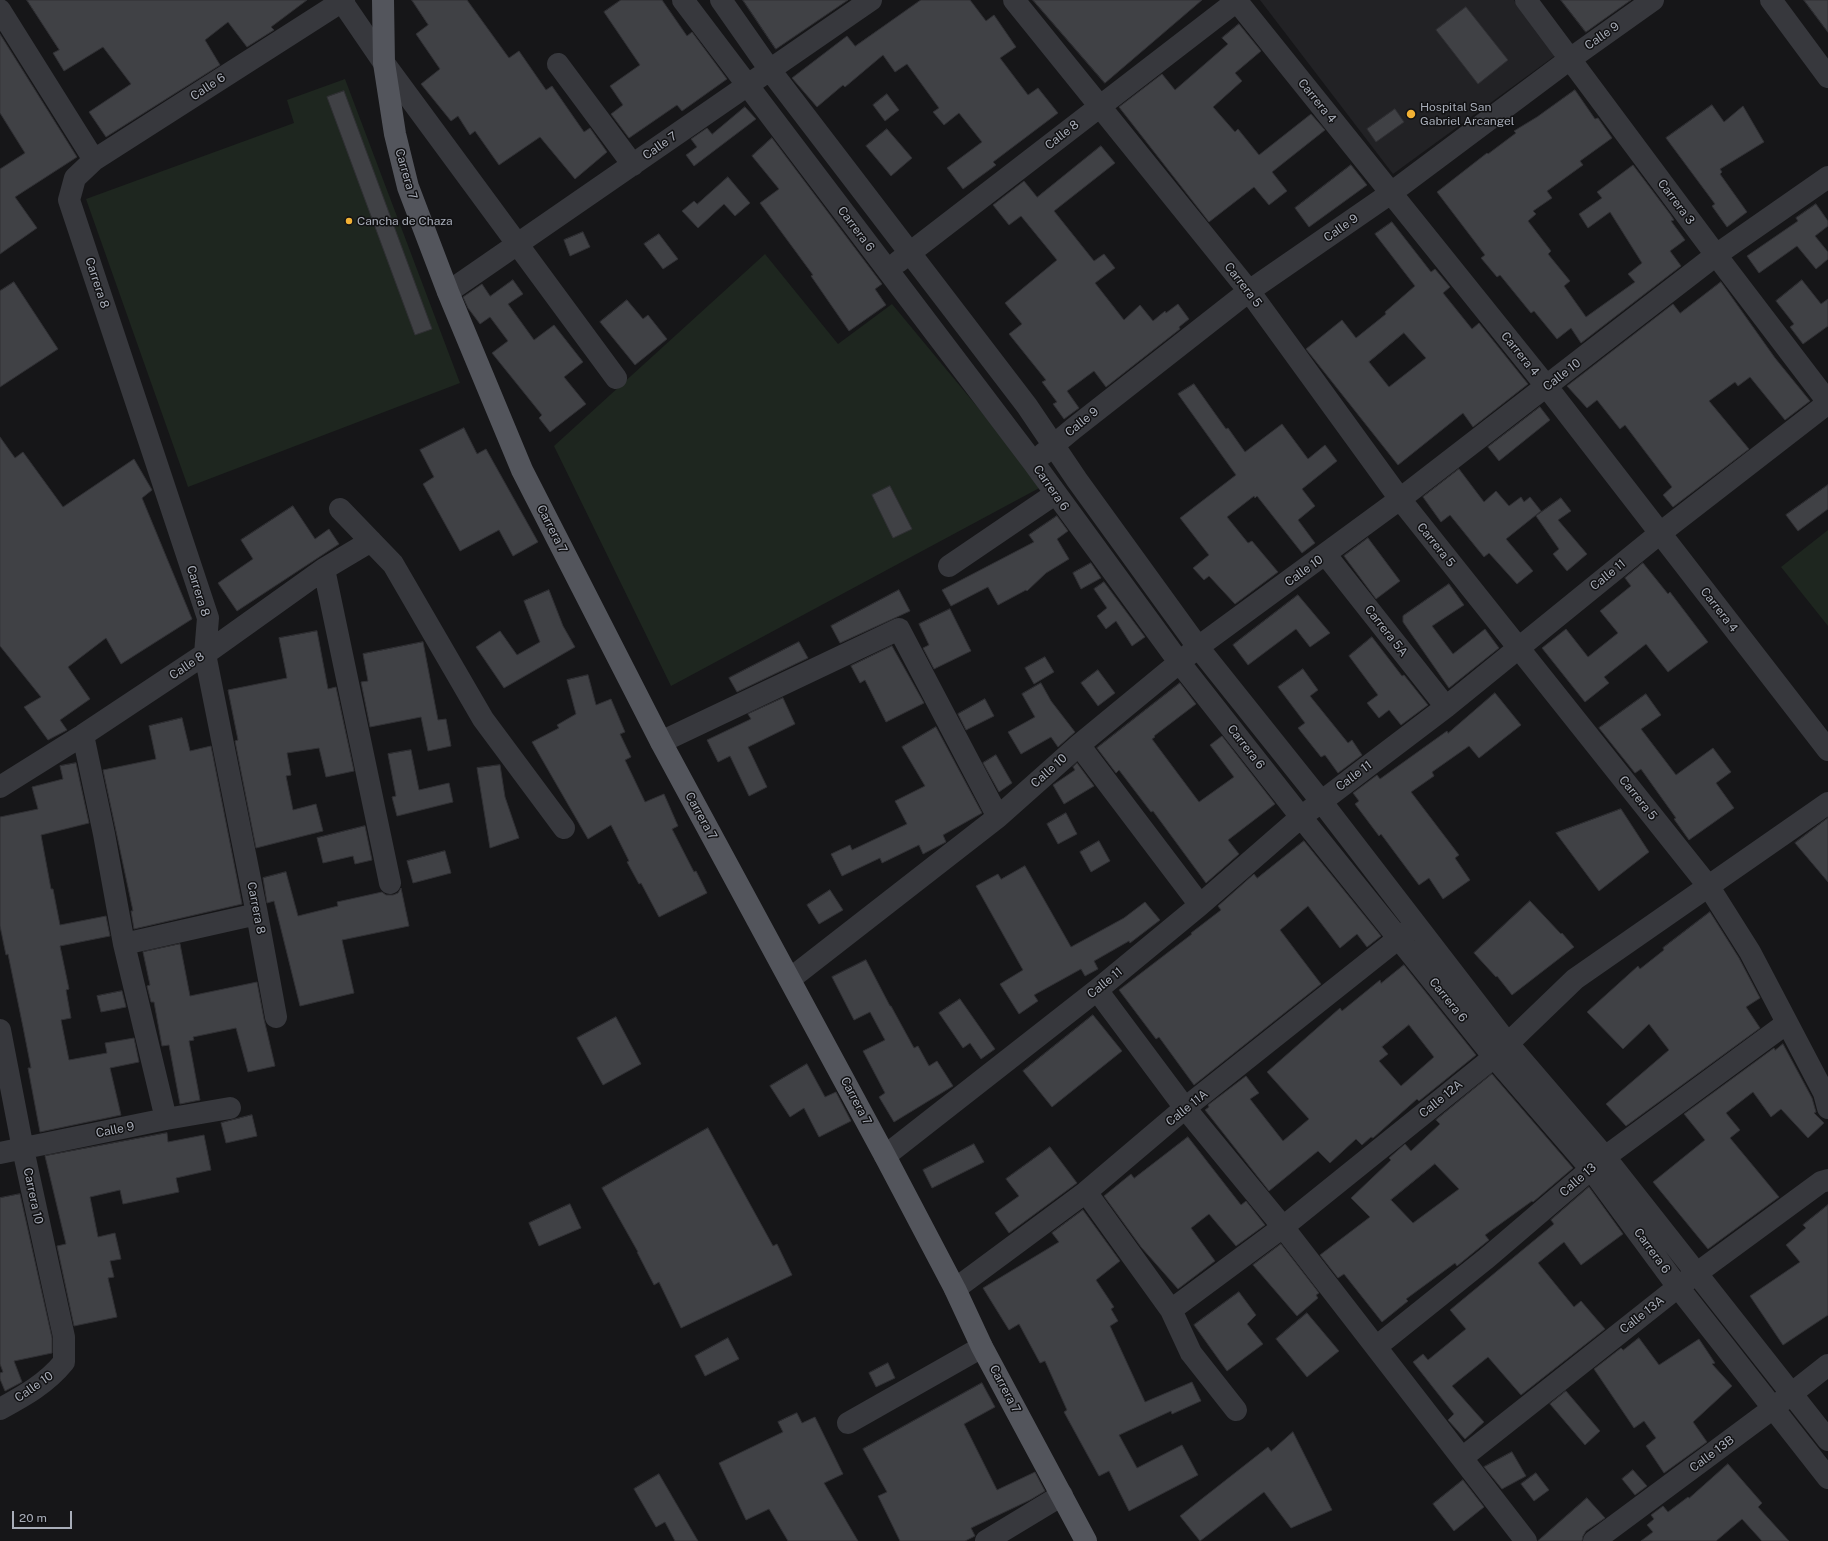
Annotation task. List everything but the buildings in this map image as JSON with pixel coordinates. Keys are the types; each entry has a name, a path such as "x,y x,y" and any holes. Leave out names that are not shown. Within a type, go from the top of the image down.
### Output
{"main road":[{"name":"Carrera 7","path":"383,0 384,63 395,134 408,187 448,292 522,470 661,742 885,1156 955,1289 982,1347 1086,1541"}],"street":[{"name":"Carrera 7","path":"342,0 384,63 616,378"},
{"name":"Calle 6","path":"75,178 94,160 342,0"},
{"name":"Carrera 6","path":"683,0 1033,462 1179,662 1301,817 1399,939 1501,1051 1598,1163 1697,1273 1828,1440"},
{"name":"Carrera 6","path":"721,0 770,70 1027,406 1077,480 1198,647 1322,801 1416,924 1501,1051"},
{"name":"Calle 7","path":"448,292 871,0"},
{"name":"Carrera 5","path":"1014,0 1249,291 1400,499 1709,887 1750,952 1824,1093 1828,1108"},
{"name":"Calle 8","path":"887,270 1237,0"},
{"name":"Carrera 4","path":"1237,0 1547,387 1659,534 1828,750"},
{"name":"Carrera 3","path":"1526,0 1716,255 1828,402"},
{"name":"Calle 9","path":"1033,462 1079,424 1249,291 1391,193 1570,59 1653,0"},
{"path":"1771,0 1828,77"},
{"path":"0,10 94,160"},
{"path":"558,64 633,165"},
{"name":"Calle 10","path":"790,979 998,817 1079,745 1198,647 1326,555 1400,499 1716,255 1828,177"},
{"name":"Carrera 8","path":"75,178 69,200 208,618 205,654 276,1017"},
{"name":"Calle 11","path":"885,1156 1097,990 1200,905 1301,817 1446,707 1659,534 1828,402"},
{"path":"949,566 1055,494"},
{"path":"340,509 393,564 483,719 564,828"},
{"name":"Calle 8","path":"0,787 205,654 324,569 371,541"},
{"name":"Carrera 5A","path":"1326,555 1446,707"},
{"path":"324,569 390,883"},
{"path":"661,742 899,629 998,817"},
{"path":"82,735 104,834 124,944 166,1119"},
{"path":"1079,745 1200,905"},
{"name":"Calle 12A","path":"1171,1310 1283,1227 1501,1051 1575,979 1828,803"},
{"path":"124,944 257,914"},
{"name":"Calle 11A","path":"955,1289 1086,1192 1185,1108 1416,924"},
{"path":"1097,990 1185,1108 1283,1227 1526,1541"},
{"name":"Calle 13","path":"1376,1347 1487,1258 1598,1163 1787,1023"},
{"name":"Carrera 10","path":"0,1030 23,1149 64,1337 64,1362"},
{"name":"Calle 9","path":"0,1153 166,1119 230,1108"},
{"name":"Carrera 6","path":"1598,1163 1678,1287 1772,1409 1828,1478"},
{"name":"Calle 13A","path":"1462,1458 1678,1287 1821,1182 1828,1180"},
{"path":"1086,1192 1171,1310 1190,1354 1236,1410"},
{"path":"848,1423 982,1347"},
{"name":"Calle 10","path":"0,1409 29,1394 54,1375 64,1362"},
{"name":"Calle 13B","path":"1594,1541 1772,1409 1828,1364"},
{"path":"986,1541 1062,1495"}],"shaded area":[{"name":"Hospital San Gabriel Arcangel","path":"1260,0 1514,0 1556,55 1393,174"},
{"path":"345,79 460,383 188,487 86,199 294,123 287,100"},
{"path":"765,254 838,344 892,304 1043,486 671,686 554,446"},
{"path":"1828,530 1828,626 1781,567"}],"place":[{"name":"Hospital San Gabriel Arcangel","path":"1411,114"},
{"name":"Cancha de Chaza","path":"349,221"}]}
